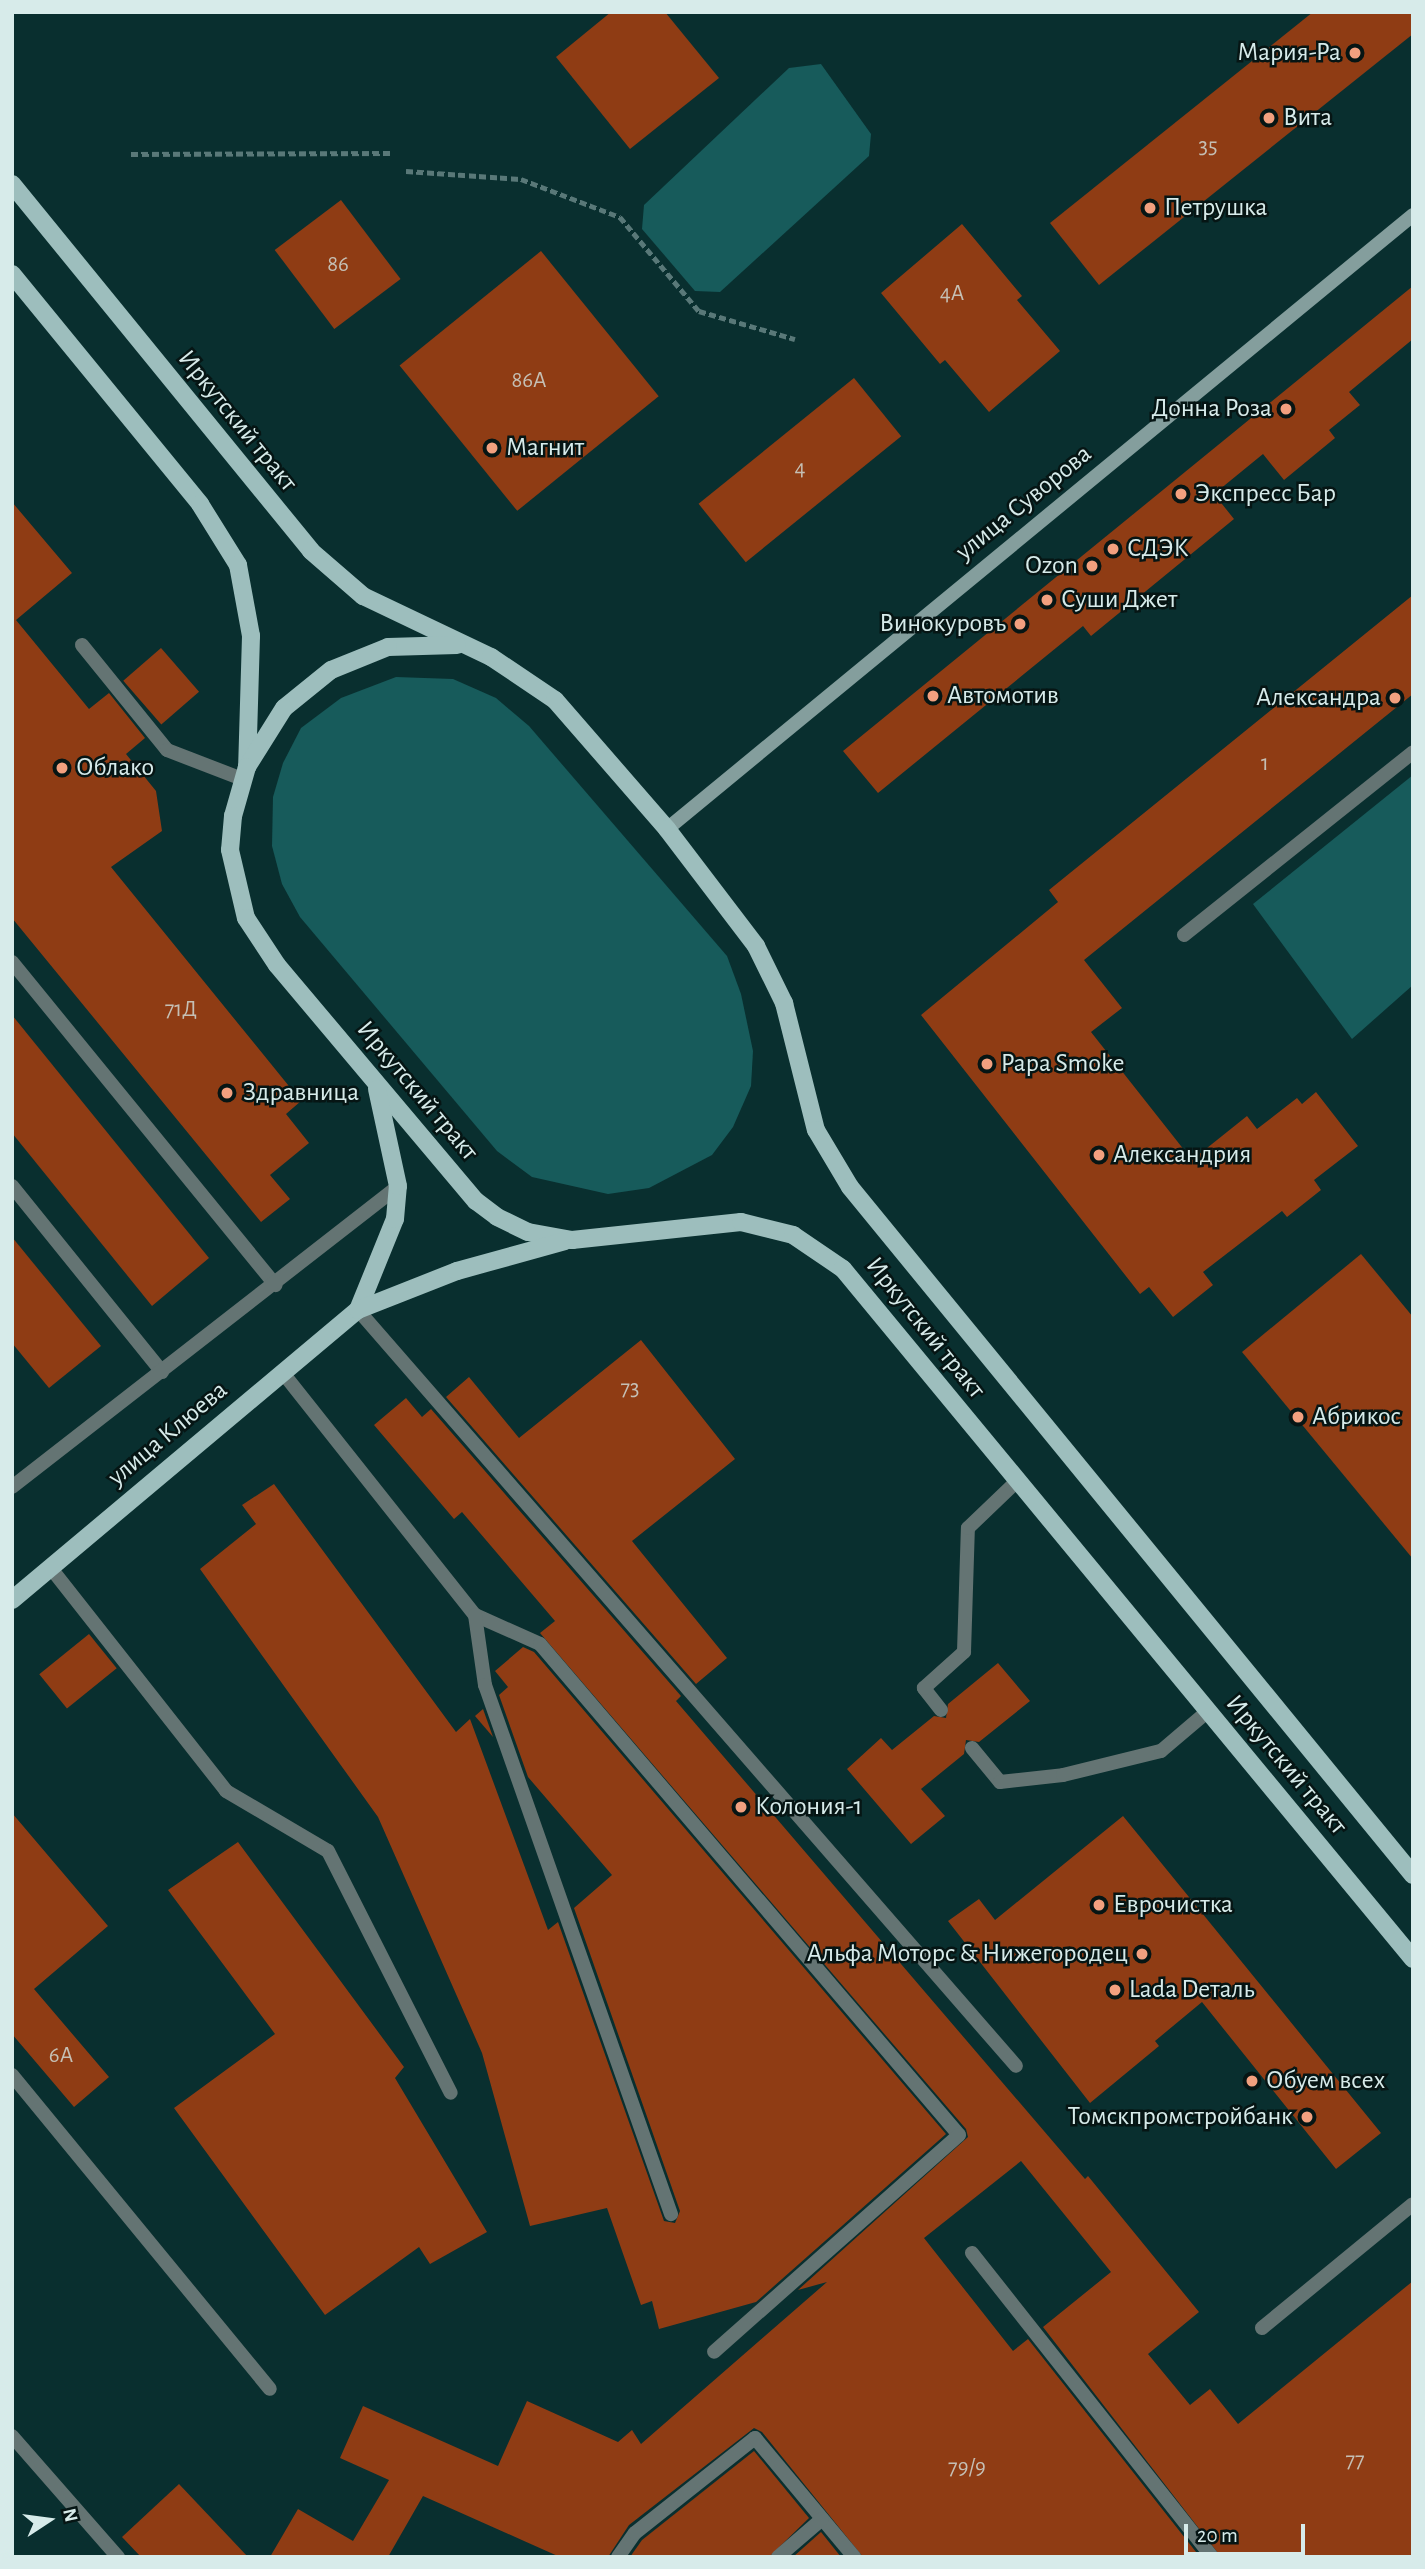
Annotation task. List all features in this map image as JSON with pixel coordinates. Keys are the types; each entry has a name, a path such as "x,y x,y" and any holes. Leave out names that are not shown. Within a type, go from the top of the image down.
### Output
{"main road":[{"name":"Иркутский тракт","path":"12,184 311,551 363,596 526,678 555,700 667,829 756,946 784,1003 816,1130 850,1187 1413,1875"},
{"name":"Иркутский тракт","path":"12,274 200,504 238,565 251,636 244,773 230,850 246,918 277,965 476,1201 528,1232 572,1240 741,1222 793,1235 843,1269 1413,1959"},
{"name":"Иркутский тракт","path":"244,773 284,708 331,670 388,648 460,645"},
{"name":"улица Клюева","path":"358,1310 387,1242 398,1186 376,1082"},
{"name":"улица Клюева","path":"12,1600 358,1310 457,1271 572,1240"}],"street":[{"name":"улица Суворова","path":"667,829 1413,215"}],"lane":[{"path":"82,645 167,750 244,773"},
{"path":"1184,935 1413,752"},
{"path":"12,962 275,1285"},
{"path":"12,1186 162,1372"},
{"path":"12,1486 275,1285 398,1186"},
{"path":"358,1310 1016,2066"},
{"path":"283,1373 475,1615 540,1644 959,2135 714,2352"},
{"path":"941,1710 924,1688 964,1652 968,1528 1017,1481"},
{"path":"50,1567 226,1791 328,1851 451,2093"},
{"path":"475,1615 485,1685 671,2214"},
{"path":"972,1748 1000,1782 1063,1775 1161,1751 1208,1711"},
{"path":"12,2075 270,2389"},
{"path":"1262,2328 1413,2204"},
{"path":"972,2253 1212,2557"},
{"path":"12,2436 118,2557"},
{"path":"618,2557 635,2533 755,2438 854,2557"},
{"path":"778,2557 822,2519"}],"path":[{"path":"131,154 391,153"},
{"path":"406,171 521,179 620,217 699,311 795,339"}],"shaded area":[{"path":"821,64 871,134 869,156 720,292 695,291 642,229 644,205 789,68"},
{"path":"396,677 453,679 496,698 529,726 727,956 741,994 753,1051 751,1086 733,1127 712,1155 649,1188 608,1194 532,1177 497,1151 300,917 282,884 272,846 273,797 283,763 301,728 341,698"},
{"path":"1413,775 1413,985 1352,1039 1253,904"}],"building":[{"path":"611,12 665,12 719,78 630,149 556,57"},
{"path":"1313,12 1413,12 1413,34 1099,285 1050,223"},
{"path":"341,200 401,279 334,329 275,250"},
{"path":"962,224 1022,296 1017,300 1060,351 989,412 945,360 940,364 881,293"},
{"path":"541,251 659,396 517,511 400,366"},
{"path":"1413,286 1413,339 1349,392 1360,405 1329,430 1335,438 1284,480 1263,454 1214,494 1234,519 1091,636 1083,626 878,793 843,751"},
{"path":"854,378 901,436 746,562 699,504"},
{"path":"12,502 72,573 16,620 89,709 109,693 145,738 126,754 156,791 162,831 111,867 301,1101 286,1114 309,1143 270,1175 290,1199 261,1222 12,918"},
{"path":"1413,595 1413,694 1084,960 1122,1008 1091,1032 1192,1160 1247,1116 1257,1129 1297,1098 1302,1104 1316,1092 1358,1146 1314,1180 1321,1190 1287,1217 1282,1211 1203,1272 1213,1285 1173,1317 1149,1287 1140,1294 921,1015 1058,902 1049,890"},
{"path":"161,648 199,692 161,725 123,681"},
{"path":"12,1015 209,1258 152,1306 12,1133"},
{"path":"12,1237 101,1346 49,1388 12,1343"},
{"path":"1361,1254 1413,1317 1413,1559 1242,1352"},
{"path":"641,1340 735,1459 632,1541 727,1658 696,1684 446,1397 469,1377 519,1438"},
{"path":"406,1398 422,1417 431,1409 681,1696 676,1701 1085,2179 1088,2176 1199,2312 1148,2354 1190,2405 1210,2389 1238,2424 1413,2281 1413,2557 1221,2557 1043,2327 1111,2272 1021,2161 924,2238 1013,2351 1028,2339 1200,2557 863,2557 762,2432 754,2428 629,2525 608,2557 560,2557 423,2496 388,2557 270,2557 298,2509 353,2541 389,2480 340,2458 363,2406 498,2466 527,2401 618,2442 632,2430 641,2444 827,2282 798,2290 968,2137 966,2129 540,1633 555,1621 462,1512 454,1519 374,1425"},
{"path":"274,1484 456,1732 470,1719 548,1930 558,1922 664,2221 675,2223 680,2211 574,1908 612,1875 528,1777 499,1695 508,1687 495,1671 523,1647 534,1652 946,2134 756,2302 659,2329 652,2301 641,2305 607,2208 530,2226 482,2053 378,1817 200,1569 256,1524 242,1505"},
{"path":"89,1634 117,1668 67,1708 39,1674"},
{"path":"998,1663 1030,1701 979,1742 966,1740 964,1754 921,1789 945,1816 911,1844 847,1769 881,1738 892,1750 934,1716 946,1718 948,1704"},
{"path":"483,1709 493,1737 475,1716"},
{"path":"12,1813 108,1926 34,1989 109,2077 74,2107 12,2034"},
{"path":"1123,1816 1381,2133 1336,2169 1202,2002 1155,2041 1159,2046 1090,2103 948,1921 979,1899 995,1920"},
{"path":"238,1842 404,2067 395,2078 487,2232 430,2264 419,2247 325,2315 174,2108 275,2034 168,1890"},
{"path":"754,2451 809,2518 769,2557 630,2557 642,2540"},
{"path":"179,2484 248,2557 141,2557 122,2537"},
{"path":"821,2532 841,2557 793,2557"}],"place":[{"name":"Мария-Ра","path":"1355,53"},
{"name":"Вита","path":"1269,118"},
{"name":"Петрушка","path":"1150,208"},
{"name":"Донна Роза","path":"1286,409"},
{"name":"Магнит","path":"492,448"},
{"name":"Экспресс Бар","path":"1181,494"},
{"name":"СДЭК","path":"1113,549"},
{"name":"Ozon","path":"1092,566"},
{"name":"Суши Джет","path":"1047,600"},
{"name":"Винокуровъ","path":"1020,624"},
{"name":"Автомотив","path":"933,696"},
{"name":"Александра","path":"1395,698"},
{"name":"Облако","path":"62,768"},
{"name":"Papa Smoke","path":"987,1064"},
{"name":"Здравница","path":"227,1093"},
{"name":"Александрия","path":"1099,1155"},
{"name":"Абрикос","path":"1298,1417"},
{"name":"Колония-1","path":"741,1807"},
{"name":"Еврочистка","path":"1099,1905"},
{"name":"Альфа Моторс & Нижегородец","path":"1142,1954"},
{"name":"Lada Dеталь","path":"1115,1990"},
{"name":"Обуем всех","path":"1252,2081"},
{"name":"Томскпромстройбанк","path":"1307,2117"}]}
